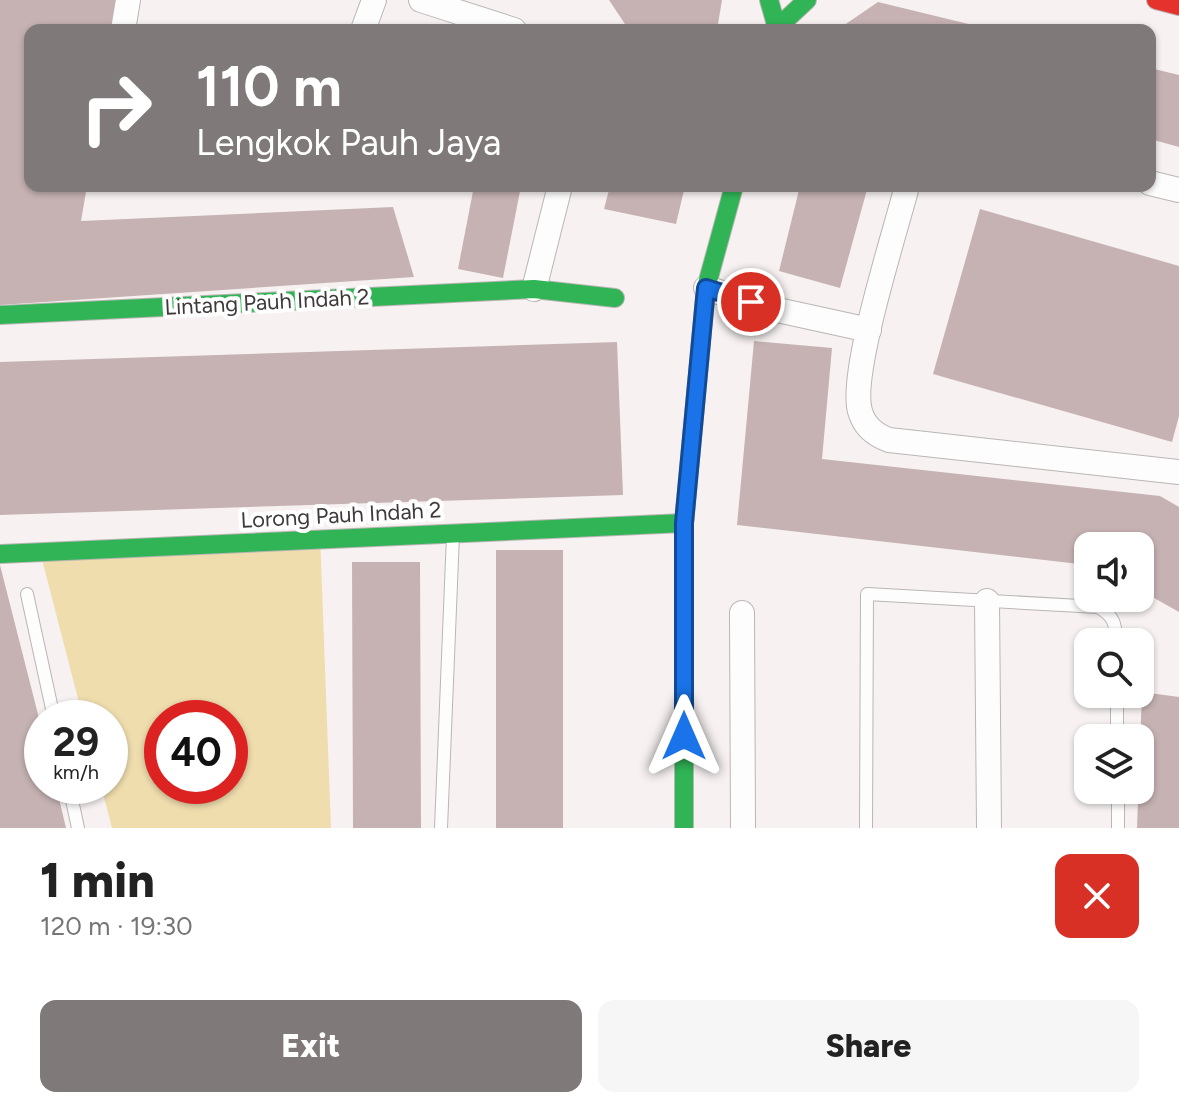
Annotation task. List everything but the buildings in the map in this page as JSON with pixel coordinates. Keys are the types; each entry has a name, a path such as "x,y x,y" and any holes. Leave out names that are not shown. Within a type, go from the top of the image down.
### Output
{"street":[{"path":"124,24 128,0"},
{"path":"365,24 374,0"},
{"path":"421,0 495,24"},
{"path":"769,0 776,24"},
{"path":"778,24 785,0"},
{"path":"782,24 807,0"},
{"path":"1156,0 1179,6"},
{"path":"1156,184 1179,190"},
{"path":"534,289 558,192"},
{"path":"684,828 684,523 706,288 732,192"},
{"path":"905,192 869,330 858,389 859,410 876,436 889,440 1179,472"},
{"path":"706,288 773,309 869,330"},
{"name":"Lintang Pauh Indah 2","path":"0,315 534,289 615,298"},
{"name":"Lorong Pauh Indah 2","path":"0,554 684,523"},
{"path":"987,601 989,828"},
{"path":"742,613 743,828"}],"lane":[{"path":"441,828 453,534"},
{"path":"27,594 50,700"},
{"path":"866,828 867,594 1098,607 1110,614 1116,628"},
{"path":"73,804 78,828"},
{"path":"1118,804 1118,828"}],"shaded area":[{"path":"320,534 331,828 112,828 106,804 128,804 128,700 78,700 39,548"}],"traffic: fast":[{"path":"769,0 776,24"},
{"path":"781,24 807,0"},
{"path":"684,828 684,523 706,288 732,192"},
{"path":"0,315 534,289 615,298"},
{"path":"0,554 684,523"}],"traffic: jam":[{"path":"1156,0 1179,6"}],"route":[{"path":"684,736 684,523 706,288 751,302"}]}
